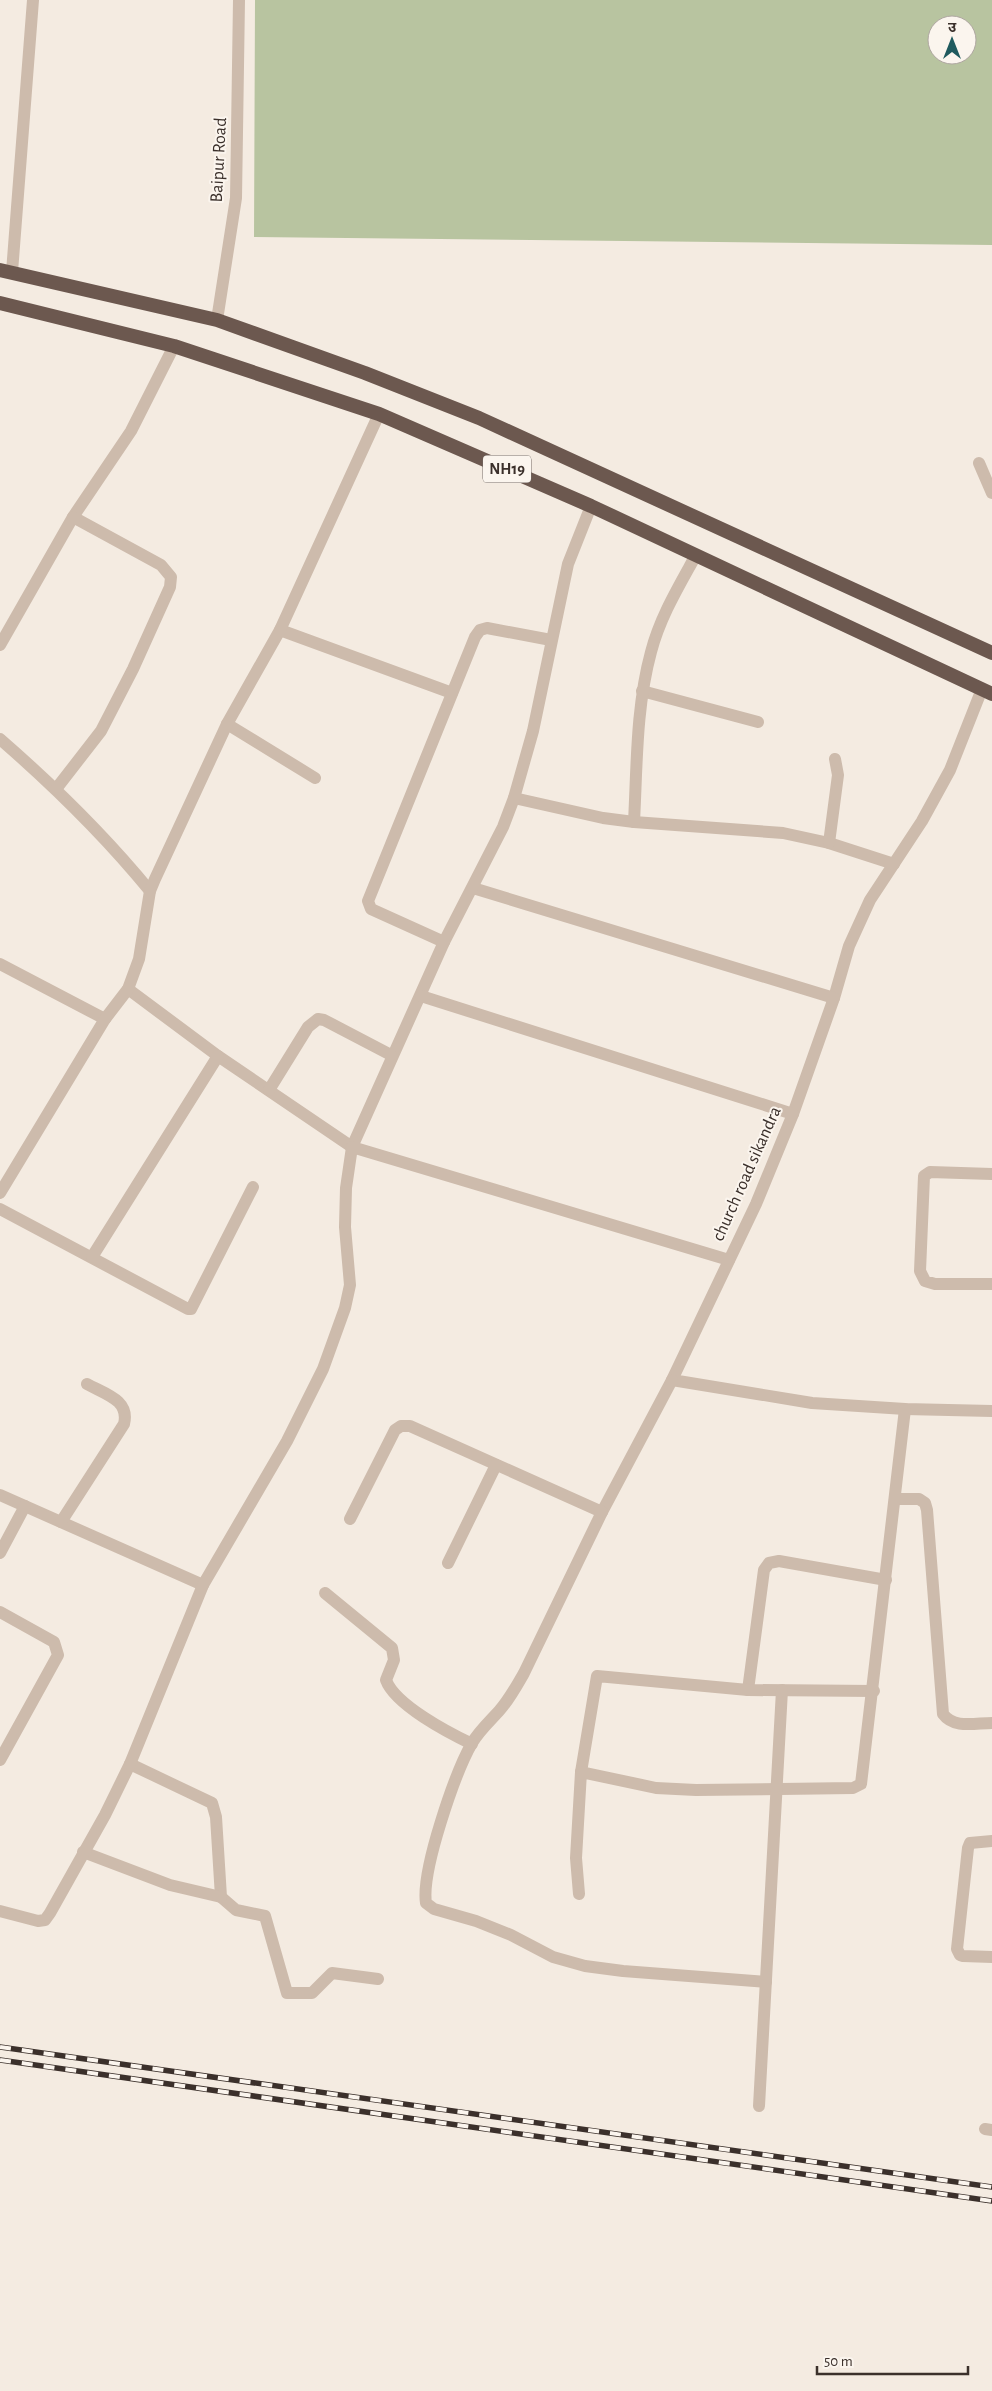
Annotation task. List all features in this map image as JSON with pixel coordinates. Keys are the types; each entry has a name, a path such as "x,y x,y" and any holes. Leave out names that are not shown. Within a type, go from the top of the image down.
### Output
{"highway":[{"name":"NH19","path":"6,271 217,320 365,373 479,418 992,653"},
{"name":"NH19","path":"0,303 174,346 379,414 591,506 987,692"}],"street":[{"path":"6,271 33,0"},
{"name":"Baipur Road","path":"217,320 236,198 239,0"},
{"path":"0,645 73,517 131,431 174,346"},
{"path":"0,1193 105,1020 128,989 139,959 150,891 227,724 280,630 379,414"},
{"path":"979,463 992,493"},
{"path":"0,1911 38,1921 45,1920 105,1815 130,1764 203,1585 287,1441 323,1369 346,1308 350,1285 345,1227 346,1188 352,1147 391,1056 421,996 444,942 473,888 514,798 534,731 568,564 591,506"},
{"path":"56,789 101,731 170,586 171,578 161,565 73,517"},
{"path":"634,822 642,692 651,650 667,609 696,555"},
{"path":"444,942 371,909 368,904 475,637 480,630 487,628 551,640"},
{"path":"280,630 452,693"},
{"path":"642,692 758,722"},
{"name":"church road sikandra","path":"766,1982 623,1972 585,1966 553,1957 476,1921 434,1909 426,1903 424,1892 430,1860 452,1790 472,1744 483,1727 509,1699 524,1673 602,1512 672,1380 756,1204 793,1114 834,998 849,946 870,900 922,821 950,770 987,692"},
{"path":"227,724 315,778"},
{"path":"0,739 56,789 122,857 150,891"},
{"path":"829,842 838,775 835,759"},
{"path":"514,798 603,818 783,834 829,842 894,864"},
{"path":"473,888 834,998"},
{"path":"0,964 105,1020"},
{"path":"128,989 218,1056 352,1147 729,1260"},
{"path":"421,996 793,1114"},
{"path":"269,1090 308,1026 318,1019 324,1020 391,1056"},
{"path":"92,1257 218,1056"},
{"path":"992,1174 930,1172 924,1176 920,1271 925,1281 935,1284 992,1284"},
{"path":"0,1208 185,1309 191,1309 253,1187"},
{"path":"672,1380 812,1403 905,1409 992,1411"},
{"path":"61,1522 124,1424 126,1414 124,1406 88,1384"},
{"path":"581,1772 656,1788 696,1790 853,1788 861,1784 874,1691 905,1409"},
{"path":"350,1519 395,1430 400,1426 410,1426 602,1512"},
{"path":"448,1563 496,1465"},
{"path":"0,1495 203,1585"},
{"path":"895,1499 919,1499 925,1502 928,1510 943,1714 948,1721 958,1724 992,1722"},
{"path":"0,1554 25,1506"},
{"path":"748,1690 764,1570 769,1563 779,1561 886,1580"},
{"path":"325,1593 392,1648 394,1660 386,1680 401,1698 434,1725 472,1744"},
{"path":"0,1612 54,1642 58,1655 0,1760"},
{"path":"579,1894 576,1858 581,1772 597,1676 748,1690 874,1691"},
{"path":"759,2106 775,1789 782,1690"},
{"path":"130,1764 212,1803 216,1817 221,1897"},
{"path":"992,1841 975,1841 970,1843 968,1848 957,1949 960,1955 963,1956 992,1957"},
{"path":"83,1852 170,1885 221,1897 238,1911 265,1916 288,1993 312,1993 332,1973 336,1972 378,1978"}],"green space":[{"path":"255,0 992,0 992,245 254,237"}],"railway":[{"path":"0,2047 992,2187"},
{"path":"0,2060 992,2201"}]}
